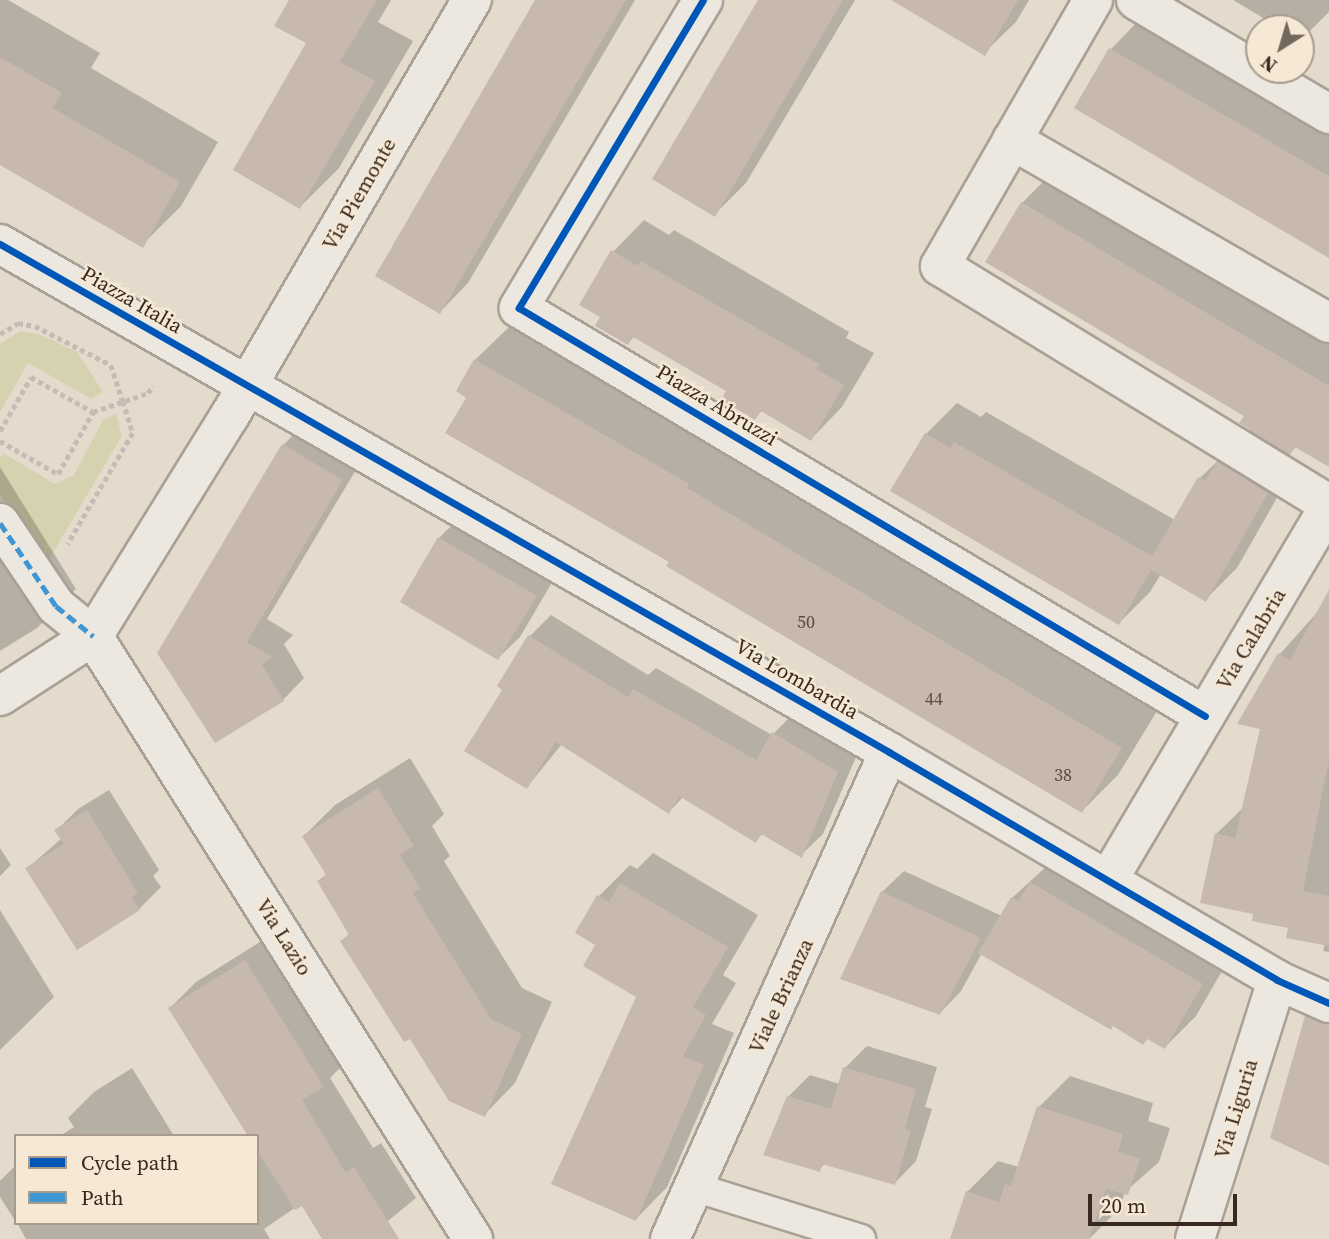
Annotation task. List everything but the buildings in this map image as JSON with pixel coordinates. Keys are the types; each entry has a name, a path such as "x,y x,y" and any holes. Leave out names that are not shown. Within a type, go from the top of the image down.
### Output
{"street":[{"name":"Via Piemonte","path":"246,387 471,0"},
{"name":"Piazza Abruzzi","path":"703,0 519,308 1205,716"},
{"path":"1093,0 940,266 1329,505"},
{"path":"1136,0 1326,106"},
{"path":"1012,140 1329,323"},
{"name":"Piazza Italia","path":"0,244 246,387"},
{"path":"0,696 93,636 246,387"},
{"name":"Via Lombardia","path":"246,387 889,752 1277,979 1329,1003"},
{"name":"Via Calabria","path":"1108,880 1329,505"},
{"path":"0,523 56,606 93,636"},
{"name":"Via Lazio","path":"93,636 473,1239"},
{"name":"Viale Brianza","path":"670,1239 889,752"},
{"name":"Via Liguria","path":"1195,1239 1277,979"}],"lane":[{"path":"694,1187 861,1239"}],"path":[{"path":"0,334 18,323 35,326 111,365 133,433 43,587"},
{"path":"0,441 58,474 93,412 148,393 177,347"},
{"path":"0,431 31,377 93,412"}],"shaded area":[{"path":"20,331 39,334 77,352 103,392 91,399 28,363 0,412 0,344"},
{"path":"116,414 122,436 45,566 0,494 0,458 3,453 55,484 74,475 103,420"}],"marked path":[{"path":"0,523 56,606 93,636"}],"cycle path":[{"path":"703,0 519,308 1205,716"},
{"path":"0,244 889,752 1277,980 1329,1003"}]}
